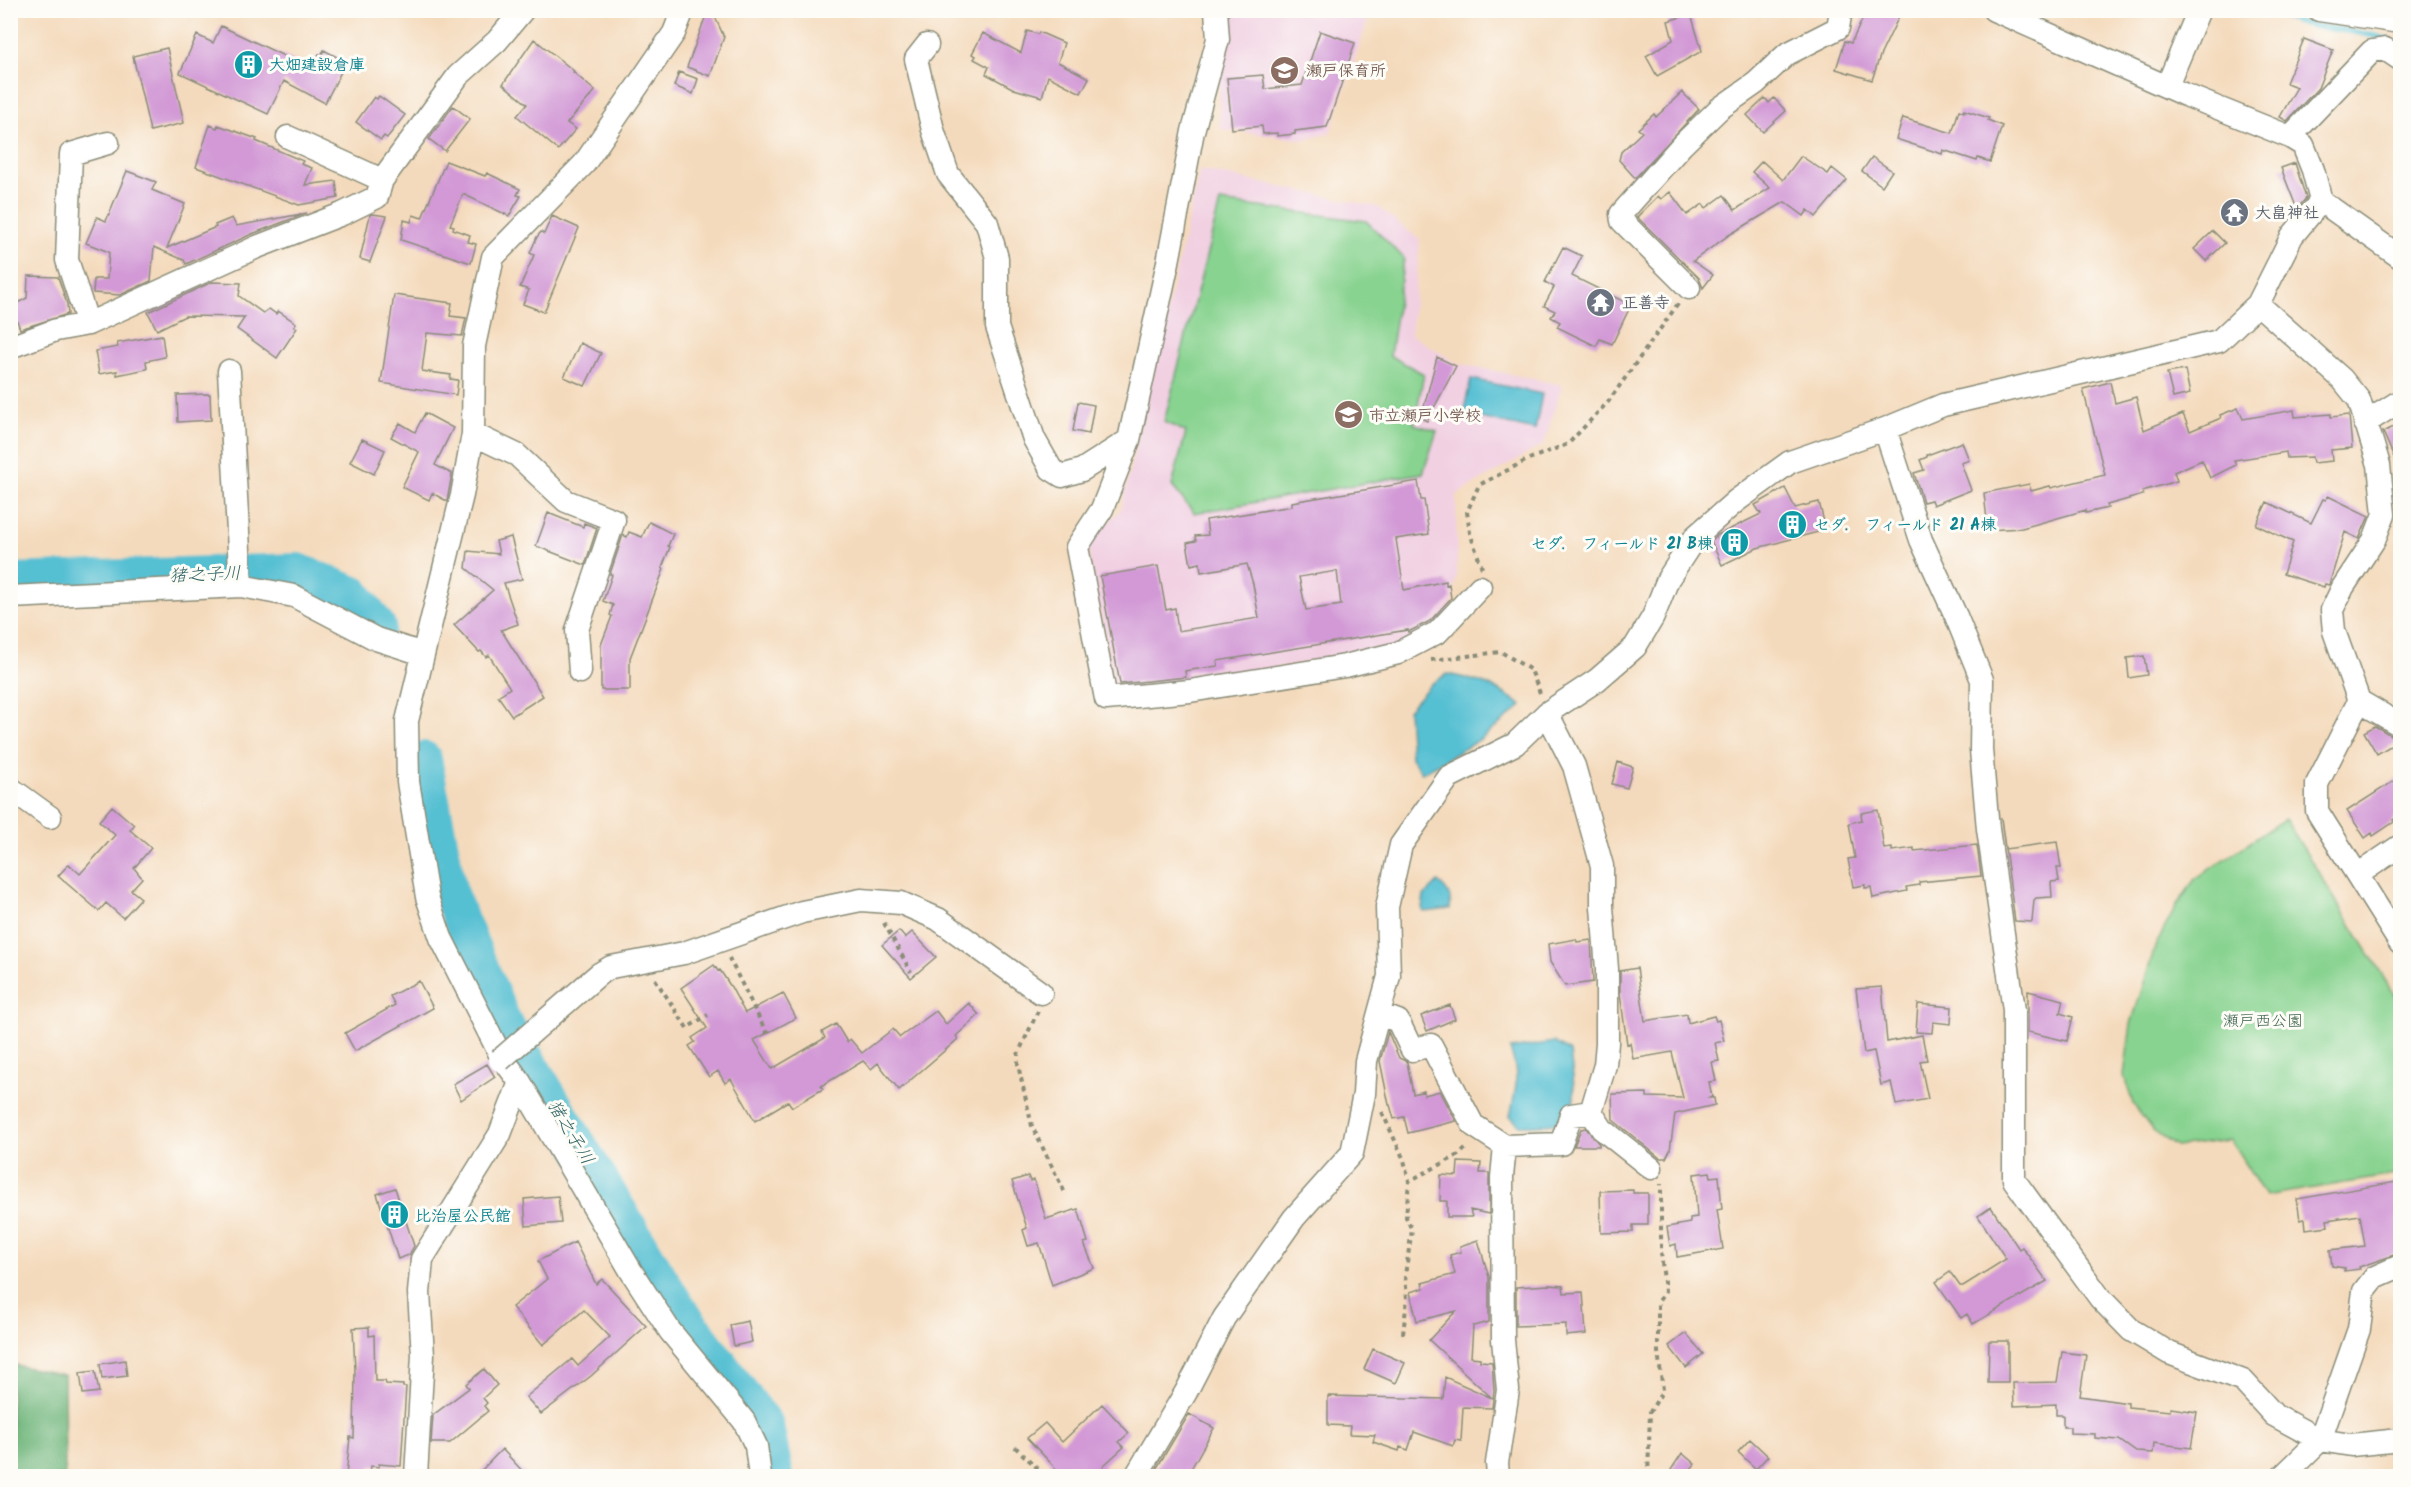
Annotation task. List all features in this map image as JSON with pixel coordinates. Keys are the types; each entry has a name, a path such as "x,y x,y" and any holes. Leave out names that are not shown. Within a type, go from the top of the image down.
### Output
{"street":[{"path":"10,347 56,330 88,324 257,247 350,210 376,197 382,180 458,76 496,40 523,10"},
{"path":"683,10 674,33 584,164 493,257 474,346 473,434 462,495 407,721 408,782 428,897 441,938 501,1056 520,1082 626,1262 670,1331 744,1421 756,1446 760,1476"},
{"path":"1216,10 1218,39 1193,131 1168,262 1129,440 1102,509 1077,547 1106,699 1190,691 1345,666 1398,653 1438,632 1480,587"},
{"path":"1689,288 1622,221 1621,214 1682,145 1719,109 1756,82 1787,54 1838,28 1840,10"},
{"path":"1994,10 2183,94 2290,137 2303,145 2313,170 2321,201 2400,257"},
{"path":"2167,86 2199,10"},
{"path":"2290,137 2372,51 2393,54 2395,21 2319,10"},
{"path":"927,45 916,59 933,130 948,174 987,223 997,258 997,327 1034,439 1050,469 1062,476 1082,470 1129,440"},
{"path":"288,137 382,180"},
{"path":"88,324 67,260 71,154 108,143"},
{"path":"1136,1476 1186,1392 1224,1318 1294,1218 1352,1153 1364,1094 1366,1061 1389,976 1387,907 1401,845 1449,777 1515,744 1547,713 1597,680 1635,647 1653,617 1668,579 1696,536 1736,501 1791,462 1885,429 1943,405 2219,341 2258,304 2292,236 2321,201"},
{"path":"2258,304 2342,379 2359,400 2379,465 2384,514 2374,540 2343,587 2332,610 2334,631 2359,701 2400,725"},
{"path":"230,371 241,580"},
{"path":"2366,423 2400,401"},
{"path":"1885,429 1921,540 1982,680 1981,750 1988,829 2014,1010 2014,1180 2100,1298 2131,1330 2169,1353 2243,1381 2274,1415 2320,1440 2351,1445 2400,1440"},
{"path":"473,434 517,454 566,501 614,519 577,630 580,672"},
{"path":"10,597 241,580 294,596 376,639 423,654"},
{"path":"2359,701 2317,784 2317,812 2400,943"},
{"path":"1547,713 1574,766 1602,866 1602,908 1607,969 1607,1043 1605,1065 1591,1112 1602,1129 1651,1168"},
{"path":"10,788 50,817"},
{"path":"2366,869 2400,846"},
{"path":"500,1060 599,974 611,967 684,953 802,912 861,900 901,903 938,919 1041,993"},
{"path":"1379,1014 1398,1021 1412,1050 1431,1046 1473,1125 1499,1142 1562,1144 1571,1115 1591,1112"},
{"path":"416,1476 423,1355 419,1293 422,1258 501,1134 520,1082"},
{"path":"1498,1476 1497,1463 1508,1390 1503,1329 1502,1178 1499,1142"},
{"path":"2283,1476 2320,1440 2359,1329 2364,1291 2375,1277 2400,1266"}],"path":[{"path":"1480,587 1484,574 1470,533 1467,512 1479,485 1529,459 1568,444 1608,402 1689,288"},
{"path":"1501,651 1531,670 1547,713"},
{"path":"861,900 877,912 911,972"},
{"path":"721,941 769,1038"},
{"path":"644,961 687,1028 708,1016"},
{"path":"1041,993 1043,1002 1018,1054 1018,1065 1032,1126 1066,1195"},
{"path":"1365,1073 1400,1149 1409,1181 1406,1217 1412,1230 1405,1275 1407,1299 1403,1334"},
{"path":"1409,1181 1460,1155 1476,1139 1499,1142"},
{"path":"1648,1476 1650,1412 1663,1390 1658,1352 1658,1302 1665,1292 1661,1252 1662,1186 1651,1168"},
{"path":"1015,1447 1046,1476"}],"shaded area":[{"name":"瀬戸保育所","path":"1216,11 1371,11 1330,133 1304,140 1220,129"},
{"name":"市立瀬戸小学校","path":"1200,170 1378,207 1420,240 1411,335 1457,363 1562,385 1544,444 1456,495 1457,574 1449,619 1402,647 1123,693 1115,689 1087,544 1121,509"}],"green space":[{"path":"1220,202 1366,221 1404,258 1390,356 1424,374 1414,424 1437,431 1423,473 1194,513 1172,486 1186,432 1164,422"},
{"name":"瀬戸西公園","path":"2285,819 2400,1003 2400,1174 2265,1196 2230,1140 2176,1147 2153,1131 2133,1104 2124,1076 2131,1024 2156,944 2176,907 2195,879"},
{"path":"11,1364 64,1375 65,1476 11,1476"}],"water":[{"path":"1471,379 1542,394 1535,430 1463,414"},
{"path":"1447,674 1487,685 1504,693 1522,706 1481,739 1422,773 1411,758 1408,710 1431,684"},
{"path":"1438,882 1448,894 1450,909 1424,912 1422,908 1424,896"},
{"path":"1554,1042 1570,1052 1574,1086 1572,1109 1566,1117 1556,1122 1519,1125 1510,1116 1516,1083 1510,1049"}],"building":[{"path":"708,10 712,10 724,37 710,76 687,67"},
{"path":"1867,10 1902,10 1880,56 1872,80 1836,69 1845,41 1851,43"},
{"path":"1691,14 1702,51 1657,76 1646,56 1673,40 1668,21"},
{"path":"221,26 311,69 319,54 321,55 324,50 346,62 325,103 284,81 268,114 180,73 197,35 213,43"},
{"path":"1027,31 1038,34 1039,32 1064,43 1058,62 1089,78 1081,93 1048,76 1042,97 1014,89 986,74 989,67 974,59 976,56 972,54 983,33 1021,53"},
{"path":"1320,31 1355,43 1327,127 1277,136 1277,133 1263,134 1262,126 1232,129 1227,78 1263,75 1265,89 1302,85"},
{"path":"534,39 595,91 567,123 576,129 558,150 517,116 527,104 503,84"},
{"path":"2304,39 2333,50 2318,88 2287,121 2280,117 2297,87 2286,83"},
{"path":"167,48 184,123 150,131 133,56"},
{"path":"679,72 698,79 693,94 674,86"},
{"path":"1682,92 1699,109 1635,178 1619,160 1621,152 1642,132 1638,129 1654,114 1656,117"},
{"path":"379,96 405,115 387,138 384,136 381,140 356,122 374,97 377,99"},
{"path":"1765,98 1769,103 1774,98 1786,111 1763,132 1747,115"},
{"path":"453,106 470,119 445,151 429,139"},
{"path":"1959,110 1989,118 1988,120 2002,126 1990,162 1978,158 1977,161 1943,150 1942,154 1896,139 1903,118 1952,133"},
{"path":"210,125 217,128 218,125 257,139 256,141 303,161 301,164 312,168 305,185 336,181 338,198 299,205 196,167"},
{"path":"1801,156 1828,174 1832,168 1847,180 1816,217 1808,210 1804,216 1785,202 1729,235 1693,261 1713,275 1703,288 1699,278 1637,217 1658,196 1661,199 1670,192 1687,215 1703,204 1706,208 1724,195 1735,210 1770,188 1752,172 1762,161 1783,180"},
{"path":"1872,157 1892,171 1882,186 1862,171"},
{"path":"446,161 485,176 487,173 520,189 517,195 521,196 509,216 463,194 450,225 454,226 453,229 470,235 468,242 476,244 471,263 401,240 404,220 411,222 413,215 422,218"},
{"path":"2295,163 2306,198 2297,209 2281,168"},
{"path":"127,171 156,182 152,190 185,204 167,248 232,218 236,226 307,213 252,234 186,264 184,260 154,247 151,281 120,295 93,293 94,279 107,279 109,252 86,243 97,217 106,221"},
{"path":"370,215 387,216 370,262 360,259"},
{"path":"552,216 579,228 544,312 523,304 529,290 520,287 534,255 530,253 537,237 541,232 544,234"},
{"path":"2213,231 2225,243 2206,261 2194,249"},
{"path":"1563,247 1582,256 1572,276 1631,305 1612,344 1600,339 1596,346 1557,327 1560,322 1551,317 1555,311 1544,306 1554,287 1545,282"},
{"path":"28,276 58,277 68,314 20,329 12,306 27,298"},
{"path":"212,282 241,283 239,296 263,313 269,309 276,314 278,311 296,323 294,326 297,328 277,358 237,329 245,317 185,316 157,330 148,312"},
{"path":"394,295 452,303 450,316 466,318 462,336 427,333 422,371 451,375 450,379 458,380 456,395 381,383"},
{"path":"162,335 165,357 146,361 147,369 117,375 117,371 99,374 95,351 118,347 117,343"},
{"path":"580,343 601,353 585,386 564,377"},
{"path":"1437,357 1456,366 1427,421 1421,418"},
{"path":"2185,370 2190,394 2173,398 2167,373"},
{"path":"2110,382 2115,403 2136,397 2144,430 2183,414 2190,431 2238,408 2243,419 2294,410 2295,417 2349,415 2352,448 2331,450 2332,461 2313,463 2312,457 2287,458 2286,452 2234,460 2236,465 2210,478 2202,460 2174,472 2177,481 2142,491 2143,495 2107,505 2108,508 2086,513 2086,510 2022,528 1988,530 1984,493 2029,484 2031,491 2105,475 2083,389"},
{"path":"210,394 211,420 178,422 177,395"},
{"path":"1078,402 1094,405 1089,434 1073,431"},
{"path":"425,413 453,428 435,465 452,474 447,501 432,493 429,500 402,487 419,452 391,437 400,423 415,432"},
{"path":"2400,424 2400,471 2383,432"},
{"path":"362,439 385,450 374,474 350,462"},
{"path":"1962,442 1969,460 1961,463 1971,490 1933,505 1931,500 1923,502 1914,473 1924,470 1920,460 1927,455"},
{"path":"1418,481 1421,500 1424,500 1429,534 1396,539 1404,590 1446,581 1446,585 1449,584 1451,598 1430,621 1408,632 1408,630 1217,661 1218,666 1185,671 1186,677 1120,684 1100,576 1158,566 1166,610 1175,608 1178,631 1259,618 1247,564 1201,572 1200,563 1191,565 1187,543 1196,541 1195,536 1208,535 1206,520 1292,506 1292,502","holes":["1337,571 1341,605 1306,610 1299,577"]},
{"path":"1785,488 1795,508 1819,502 1826,530 1757,548 1722,565 1711,541 1718,535 1761,514 1755,505"},
{"path":"2328,496 2369,516 2359,539 2345,532 2329,585 2325,584 2324,587 2283,574 2293,542 2256,525 2267,502 2311,523 2323,499 2326,500"},
{"path":"548,513 583,527 584,523 597,528 585,565 536,546"},
{"path":"649,522 673,534 662,568 664,569 630,658 630,690 601,690 601,645 612,616 610,615 613,605 603,601 612,575 610,574 623,535 627,537 629,532 642,537"},
{"path":"511,537 522,579 504,583 518,624 501,630 543,696 512,716 498,696 510,688 489,655 486,657 481,651 479,652 454,625 493,590 466,568 468,551 499,554 496,541"},
{"path":"2144,656 2147,675 2129,678 2127,658"},
{"path":"2375,726 2394,737 2397,742 2377,754 2364,732"},
{"path":"1618,762 1633,767 1627,788 1612,784"},
{"path":"2400,777 2400,815 2393,820 2394,822 2373,836 2372,833 2365,838 2347,811"},
{"path":"112,806 134,825 130,830 151,848 134,868 142,878 131,890 141,898 123,918 106,903 99,911 58,876 69,864 80,874 115,835 99,821"},
{"path":"1878,810 1884,849 1892,848 1892,851 1914,848 1914,851 1977,845 1981,876 1919,882 1919,885 1906,887 1907,891 1873,898 1871,887 1865,888 1865,885 1853,887 1848,859 1855,858 1849,823 1862,820 1861,813"},
{"path":"2057,842 2061,868 2057,868 2059,881 2051,882 2052,897 2034,900 2032,922 2015,921 2005,849"},
{"path":"899,931 905,938 912,932 936,957 911,978 882,945"},
{"path":"1576,939 1577,942 1591,940 1593,982 1565,986 1550,962 1548,944"},
{"path":"714,965 731,987 745,1013 783,993 796,1018 754,1040 772,1069 825,1038 822,1032 836,1024 847,1042 850,1039 862,1053 893,1029 900,1037 936,1011 946,1024 969,1003 979,1015 956,1036 958,1039 899,1090 878,1063 871,1069 863,1061 821,1086 823,1089 792,1107 788,1101 755,1121 731,1079 725,1083 718,1071 709,1077 689,1046 695,1042 692,1038 707,1028 681,988"},
{"path":"1637,968 1645,1021 1687,1014 1688,1023 1714,1016 1716,1021 1719,1020 1724,1041 1715,1043 1719,1061 1712,1062 1716,1081 1709,1082 1712,1097 1707,1098 1714,1098 1715,1105 1675,1114 1670,1150 1666,1158 1660,1158 1613,1120 1612,1094 1647,1093 1647,1097 1683,1098 1672,1052 1633,1059 1630,1043 1627,1044 1620,993 1620,971"},
{"path":"419,981 433,1008 355,1051 345,1033 395,1005 390,996"},
{"path":"1882,987 1887,1042 1922,1035 1927,1060 1920,1061 1928,1099 1896,1105 1891,1082 1881,1085 1874,1051 1864,1053 1856,989"},
{"path":"2028,991 2063,1000 2060,1013 2073,1017 2067,1041 2028,1032"},
{"path":"1918,1004 1952,1007 1951,1024 1933,1022 1932,1033 1916,1032"},
{"path":"1450,1005 1455,1019 1427,1031 1421,1016"},
{"path":"1388,1032 1399,1058 1407,1062 1413,1094 1424,1091 1424,1095 1440,1091 1456,1121 1408,1133 1404,1117 1394,1119 1380,1061"},
{"path":"487,1064 495,1077 461,1100 453,1084"},
{"path":"1586,1128 1599,1146 1574,1146 1581,1129"},
{"path":"1458,1162 1481,1163 1480,1173 1489,1173 1489,1214 1470,1210 1472,1217 1447,1217 1447,1201 1440,1201 1441,1175 1457,1176"},
{"path":"1710,1172 1711,1177 1719,1176 1722,1209 1717,1210 1723,1249 1677,1257 1676,1244 1670,1246 1667,1227 1690,1223 1690,1218 1697,1217 1694,1174"},
{"path":"1028,1176 1030,1181 1034,1180 1046,1219 1078,1209 1088,1242 1084,1243 1094,1268 1052,1285 1039,1243 1028,1246 1023,1230 1027,1228 1012,1181"},
{"path":"2396,1182 2400,1211 2400,1253 2359,1267 2360,1269 2344,1271 2344,1268 2332,1266 2330,1250 2365,1246 2360,1215 2327,1220 2328,1226 2306,1229 2305,1219 2300,1220 2297,1199"},
{"name":"比治屋公民館","path":"395,1188 414,1246 409,1255 398,1259 377,1194"},
{"path":"1633,1190 1633,1193 1648,1193 1648,1225 1633,1225 1633,1232 1601,1233 1600,1191"},
{"path":"558,1196 561,1223 526,1226 524,1199"},
{"path":"1991,1207 2019,1249 2022,1247 2047,1281 1973,1324 1967,1314 1961,1318 1936,1282 1950,1272 1960,1286 1963,1286 2006,1259 1978,1216"},
{"path":"1478,1240 1489,1277 1489,1322 1473,1326 1471,1357 1480,1358 1480,1361 1492,1362 1494,1390 1492,1408 1463,1407 1461,1441 1455,1440 1453,1446 1414,1432 1408,1450 1400,1447 1399,1451 1373,1442 1375,1435 1349,1434 1350,1426 1328,1425 1328,1396 1443,1399 1445,1377 1492,1398 1429,1340 1456,1311 1417,1321 1410,1292 1424,1288 1422,1283 1455,1274 1450,1255 1461,1252 1460,1246"},
{"path":"575,1242 596,1284 602,1279 646,1326 591,1376 541,1414 526,1397 572,1359 578,1366 610,1337 584,1310 543,1345 512,1307 547,1279 538,1261"},
{"path":"1563,1286 1564,1293 1583,1292 1586,1334 1566,1336 1566,1324 1516,1326 1516,1287"},
{"path":"748,1321 752,1342 734,1346 730,1325"},
{"path":"369,1327 369,1336 374,1335 375,1381 385,1381 386,1384 406,1387 401,1466 379,1464 379,1467 371,1466 369,1476 346,1476 350,1437 354,1438 353,1328"},
{"path":"1686,1333 1703,1354 1686,1368 1669,1346"},
{"path":"1989,1341 2008,1341 2008,1383 1988,1383"},
{"path":"1373,1349 1405,1363 1396,1383 1364,1369"},
{"path":"2062,1352 2086,1355 2080,1396 2128,1403 2128,1407 2170,1411 2171,1408 2197,1412 2191,1448 2154,1443 2153,1453 2136,1452 2119,1440 2095,1438 2095,1434 2070,1433 2070,1427 2063,1427 2063,1415 2056,1415 2056,1404 2014,1406 2013,1383 2057,1382"},
{"path":"125,1360 127,1376 102,1379 100,1364"},
{"path":"484,1369 497,1385 483,1398 487,1403 484,1406 488,1411 450,1443 431,1443 433,1415 469,1388 466,1384"},
{"path":"95,1371 99,1392 83,1394 80,1373"},
{"path":"1102,1404 1129,1433 1119,1442 1124,1447 1103,1466 1113,1476 1063,1476 1027,1438 1045,1423 1062,1442"},
{"path":"1189,1414 1214,1428 1187,1476 1152,1476"},
{"path":"1750,1439 1768,1456 1756,1469 1738,1452"},
{"path":"502,1449 527,1476 476,1476"},
{"path":"1682,1453 1695,1464 1685,1476 1667,1476"}],"waterway":[{"path":"2273,10 2298,22 2365,34 2400,46"},
{"name":"猪之子川","path":"10,581 298,571 354,594 378,626"},
{"name":"猪之子川","path":"424,759 450,894 502,1018 679,1309 766,1426 776,1476"}],"place":[{"name":"大畑建設倉庫","path":"248,64"},
{"name":"瀬戸保育所","path":"1285,70"},
{"name":"大畠神社","path":"2234,212"},
{"name":"正善寺","path":"1601,302"},
{"name":"市立瀬戸小学校","path":"1348,415"},
{"name":"セダ． フィールド 21 A棟","path":"1793,524"},
{"name":"セダ． フィールド 21 B棟","path":"1734,543"},
{"name":"比治屋公民館","path":"394,1215"}]}
